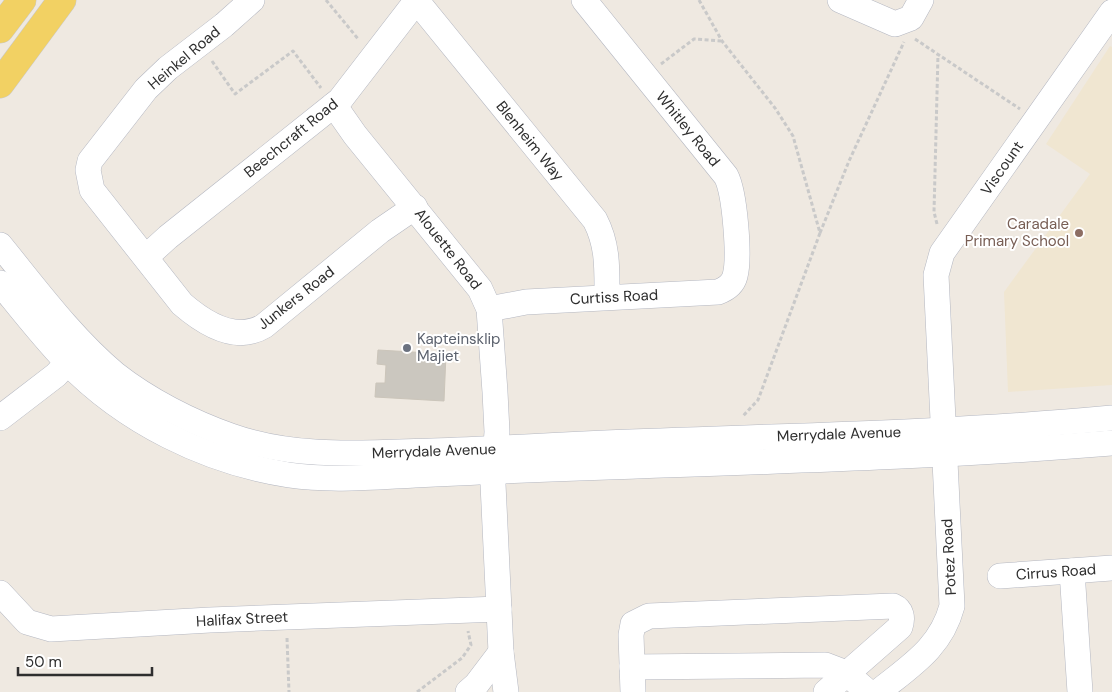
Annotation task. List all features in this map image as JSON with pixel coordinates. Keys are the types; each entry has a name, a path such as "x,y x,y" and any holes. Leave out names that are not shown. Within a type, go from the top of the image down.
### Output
{"main road":[{"path":"0,29 22,0"},
{"path":"0,84 62,0"}],"street":[{"name":"Heinkel Road","path":"88,170 90,161 146,89 252,0"},
{"name":"Beechcraft Road","path":"146,257 168,237 334,105 374,57 416,0"},
{"name":"Blenheim Way","path":"416,0 595,220 602,233 607,251 607,296"},
{"name":"Whitley Road","path":"584,0 718,165 731,185 737,264 734,279"},
{"path":"840,0 889,23 906,28 921,0"},
{"name":"Viscount","path":"945,441 936,276 942,253 1112,12"},
{"name":"Alouette Road","path":"334,105 355,135 480,289 490,310 496,415 495,460"},
{"name":"Junkers Road","path":"88,170 92,190 182,304 195,316 229,332 250,333 264,326 380,231 415,207"},
{"name":"Merrydale Avenue","path":"0,245 58,316 84,344 116,374 138,390 189,418 254,443 285,450 354,455 495,460 945,441 1112,443"},
{"name":"Curtiss Road","path":"490,310 526,302 607,296 718,292 728,287 734,279"},
{"name":"Merrydale Avenue","path":"0,283 67,362 107,397 144,423 196,448 244,465 290,475 354,478 495,460"},
{"path":"0,418 56,375 84,344"},
{"name":"Merrydale Avenue","path":"945,441 1112,418"},
{"name":"Potez Road","path":"878,692 928,652 941,636 949,616 952,600 945,441"},
{"path":"495,460 493,484 501,652 506,692"},
{"name":"Cirrus Road","path":"1000,576 1112,568"},
{"path":"1072,571 1080,692"},
{"name":"Halifax Street","path":"0,592 27,622 51,629 210,620 499,609"},
{"path":"633,692 631,636 633,624 649,616 893,606 898,608 901,614 900,627 826,692"},
{"path":"468,692 476,685 501,652"},
{"path":"632,667 825,665 846,673 868,692"}],"path":[{"path":"326,0 374,57"},
{"path":"701,1 722,41 775,108 793,136 820,233"},
{"path":"738,420 758,400 820,233 849,161 903,46 906,28 938,54 1026,113"},
{"path":"646,76 694,38 722,41"},
{"path":"200,44 235,94 293,51 334,105"},
{"path":"938,54 934,212 938,229"},
{"path":"417,692 462,658 471,645 469,632 465,628"},
{"path":"289,692 286,636 296,636"}],"shaded area":[{"name":"Caradale Primary School","path":"1110,46 1112,47 1112,385 1008,392 1004,292 1090,174 1046,144"}],"building":[{"path":"378,350 446,354 444,401 375,397 376,383 385,383 386,365 377,364"}],"place":[{"name":"Caradale Primary School","path":"1079,233"},
{"name":"Kapteinsklip Majiet","path":"407,348"}]}
